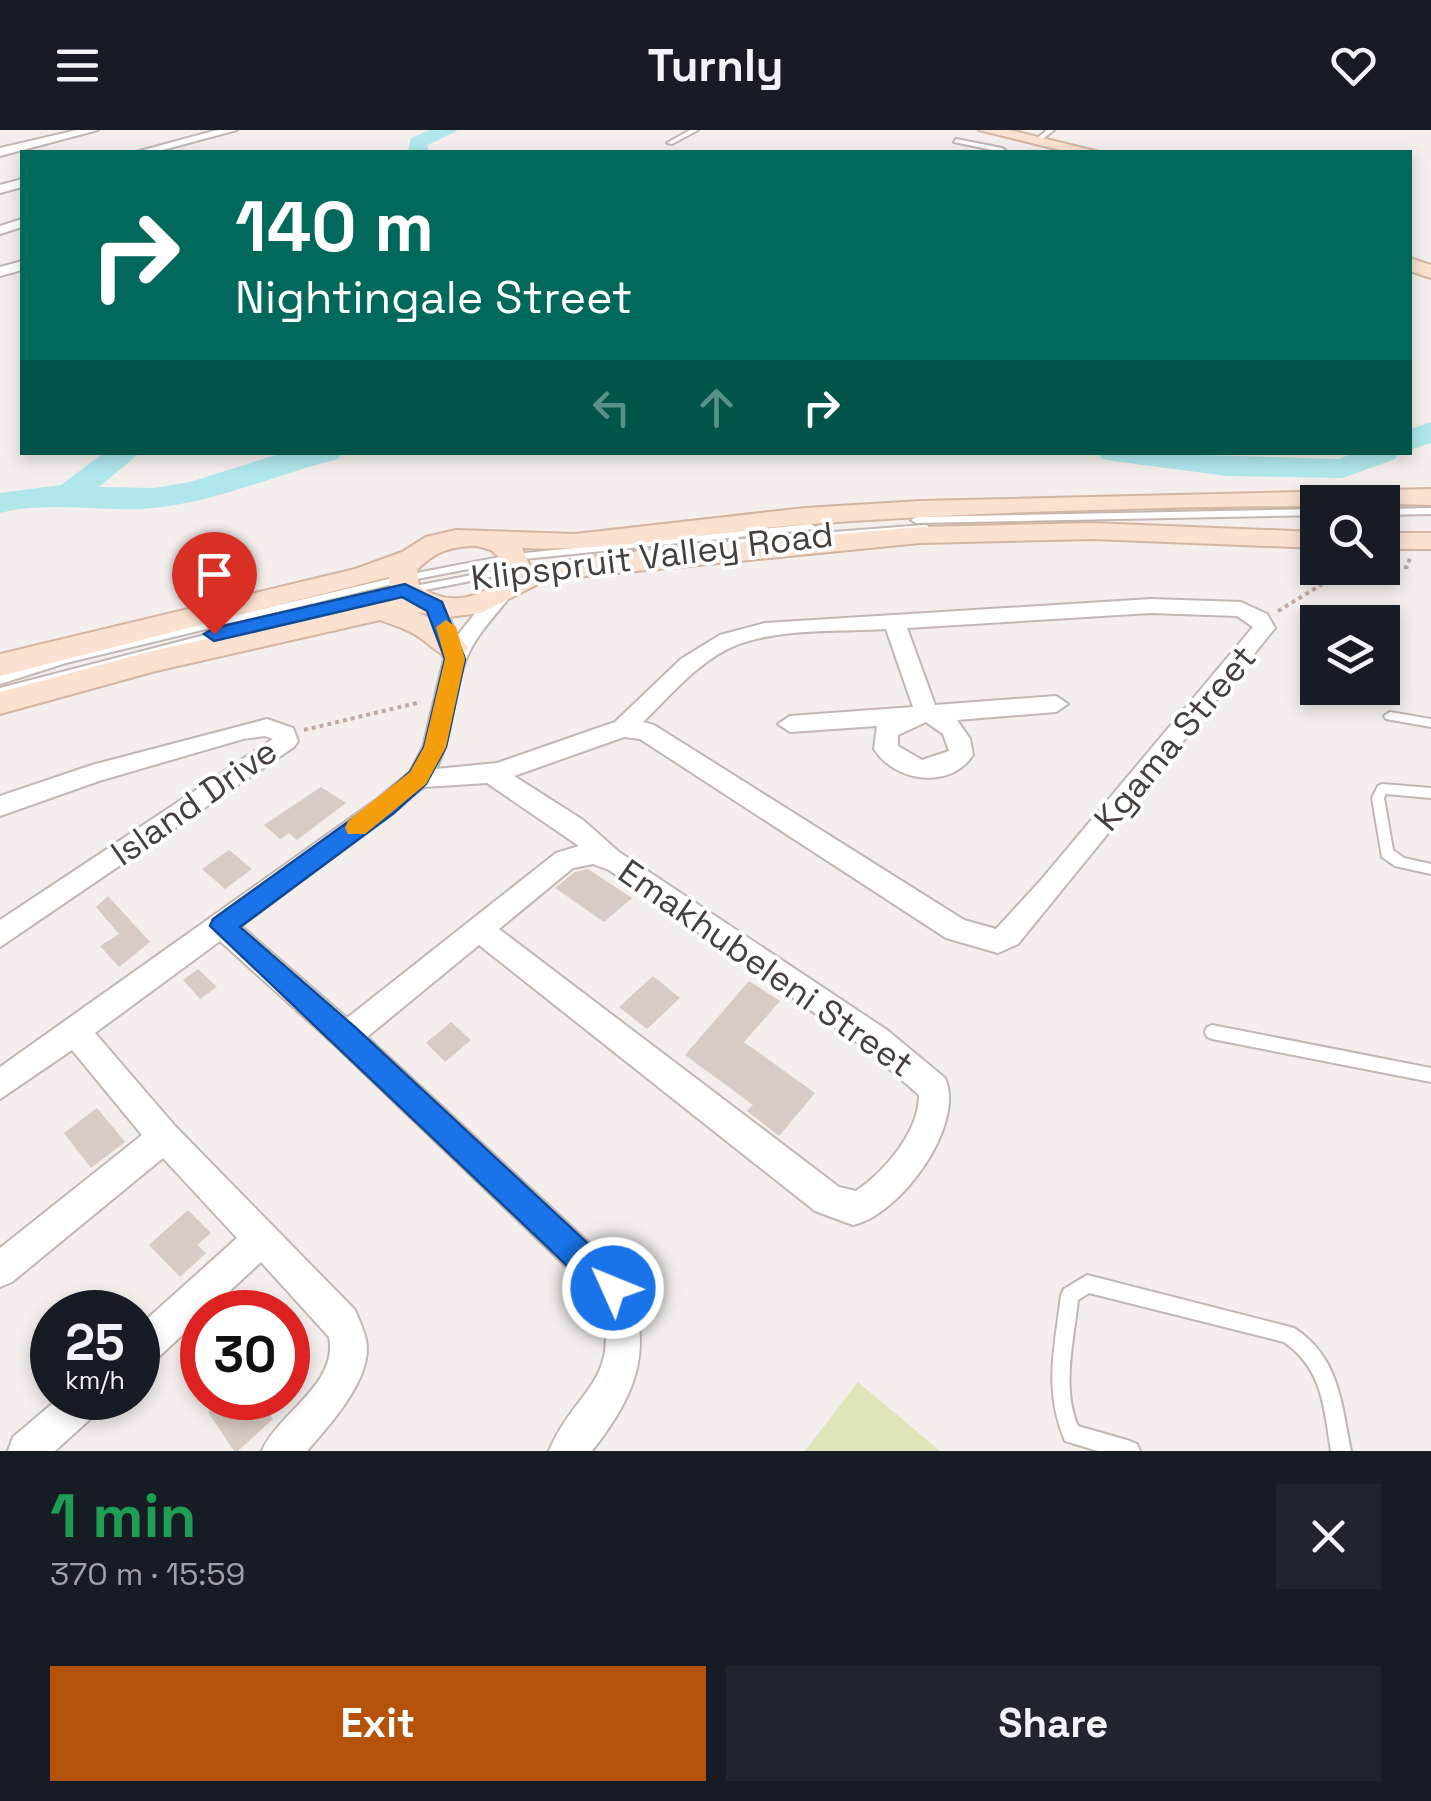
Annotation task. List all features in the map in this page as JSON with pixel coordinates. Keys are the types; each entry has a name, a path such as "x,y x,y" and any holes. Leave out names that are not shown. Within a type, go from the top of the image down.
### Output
{"main road":[{"path":"987,130 1036,135 1084,150"},
{"name":"Klipspruit Valley Road","path":"0,702 78,680 380,611 414,587 440,541 478,538 574,542 790,518 920,509 1431,497"},
{"name":"Klipspruit Valley Road","path":"512,576 920,534 1092,531 1300,537"},
{"path":"414,587 471,606 512,576 501,544 478,538"},
{"path":"1400,538 1427,539"},
{"name":"Klipspruit Valley Road","path":"0,666 364,576 414,587"},
{"path":"380,611 410,618 453,653"}],"street":[{"path":"33,130 74,145"},
{"path":"0,152 92,130"},
{"path":"150,150 231,130"},
{"path":"0,1085 386,807 418,778 435,747 449,694 453,653 512,576"},
{"path":"414,587 453,653"},
{"name":"Kgama Street","path":"418,778 448,779 492,773 623,728 689,664 728,640 765,630 1151,606 1227,607 1253,614 1264,628 1052,888 1008,936 998,941 956,930 646,731 623,728"},
{"path":"893,620 927,714"},
{"path":"790,724 1056,704"},
{"name":"Island Drive","path":"0,806 92,774 243,731 267,727 285,734 286,741 276,750 0,936"},
{"path":"492,773 574,827 608,857"},
{"name":"Emakhubeleni Street","path":"346,1036 565,860 590,853 608,857 876,1039 934,1088 937,1108 903,1166 868,1202 858,1208 827,1199 480,930"},
{"path":"222,926 346,1036 613,1288 626,1322 624,1356 614,1384 568,1451"},
{"path":"75,1032 164,1137 342,1323 349,1346 342,1371 327,1397 280,1451"},
{"path":"0,1270 164,1137"},
{"path":"160,1331 260,1239"},
{"path":"27,1451 62,1420"}],"lane":[{"path":"670,143 694,130"},
{"path":"1003,150 1036,135"},
{"path":"956,141 996,150"},
{"name":"Klipspruit Valley Road","path":"0,680 64,660 414,587 512,576 851,524 1300,512"},
{"path":"1400,512 1431,512"},
{"name":"Klipspruit Valley Road","path":"0,692 290,615 414,587"},
{"path":"1390,716 1431,723"},
{"path":"1431,793 1382,788 1378,798 1390,857 1431,869"},
{"path":"1212,1032 1431,1075"},
{"path":"1130,1451 1072,1434 1066,1424 1061,1405 1070,1295 1086,1284 1288,1334 1307,1344 1324,1368 1341,1451"}],"path":[{"path":"1253,614 1285,610 1310,588 1352,569 1406,567 1427,539"},
{"path":"285,734 449,694"}],"green space":[{"path":"858,1382 940,1451 805,1451"}],"building":[{"path":"321,787 346,803 297,840 289,833 280,839 264,825"},
{"path":"229,850 252,869 225,889 202,869"},
{"path":"588,869 632,898 604,922 555,888 575,872"},
{"path":"108,896 150,942 119,967 100,946 119,934 96,907"},
{"path":"198,969 217,987 200,999 183,980"},
{"path":"653,976 680,998 647,1029 619,1007"},
{"path":"749,981 780,1001 744,1042 815,1093 779,1136 747,1111 753,1105 685,1055"},
{"path":"451,1022 471,1040 445,1062 426,1043"},
{"path":"97,1108 125,1142 91,1168 64,1133"},
{"path":"188,1210 211,1233 197,1245 206,1253 180,1277 149,1245"},
{"path":"213,1420 272,1420 238,1451 234,1451"}],"waterway":[{"path":"418,150 418,142 448,130"},
{"path":"1412,440 1431,431"},
{"path":"68,496 122,455"},
{"path":"68,496 135,499 176,495 315,455"},
{"path":"1136,455 1227,467 1343,469 1377,455"},
{"path":"0,503 37,495 68,496"}],"slow traffic":[{"path":"357,828 418,778 435,747 455,659 446,627"}],"route":[{"path":"214,634 405,590 420,602 435,607 455,659 435,747 418,778 386,807 222,926 346,1036 613,1288"}]}
